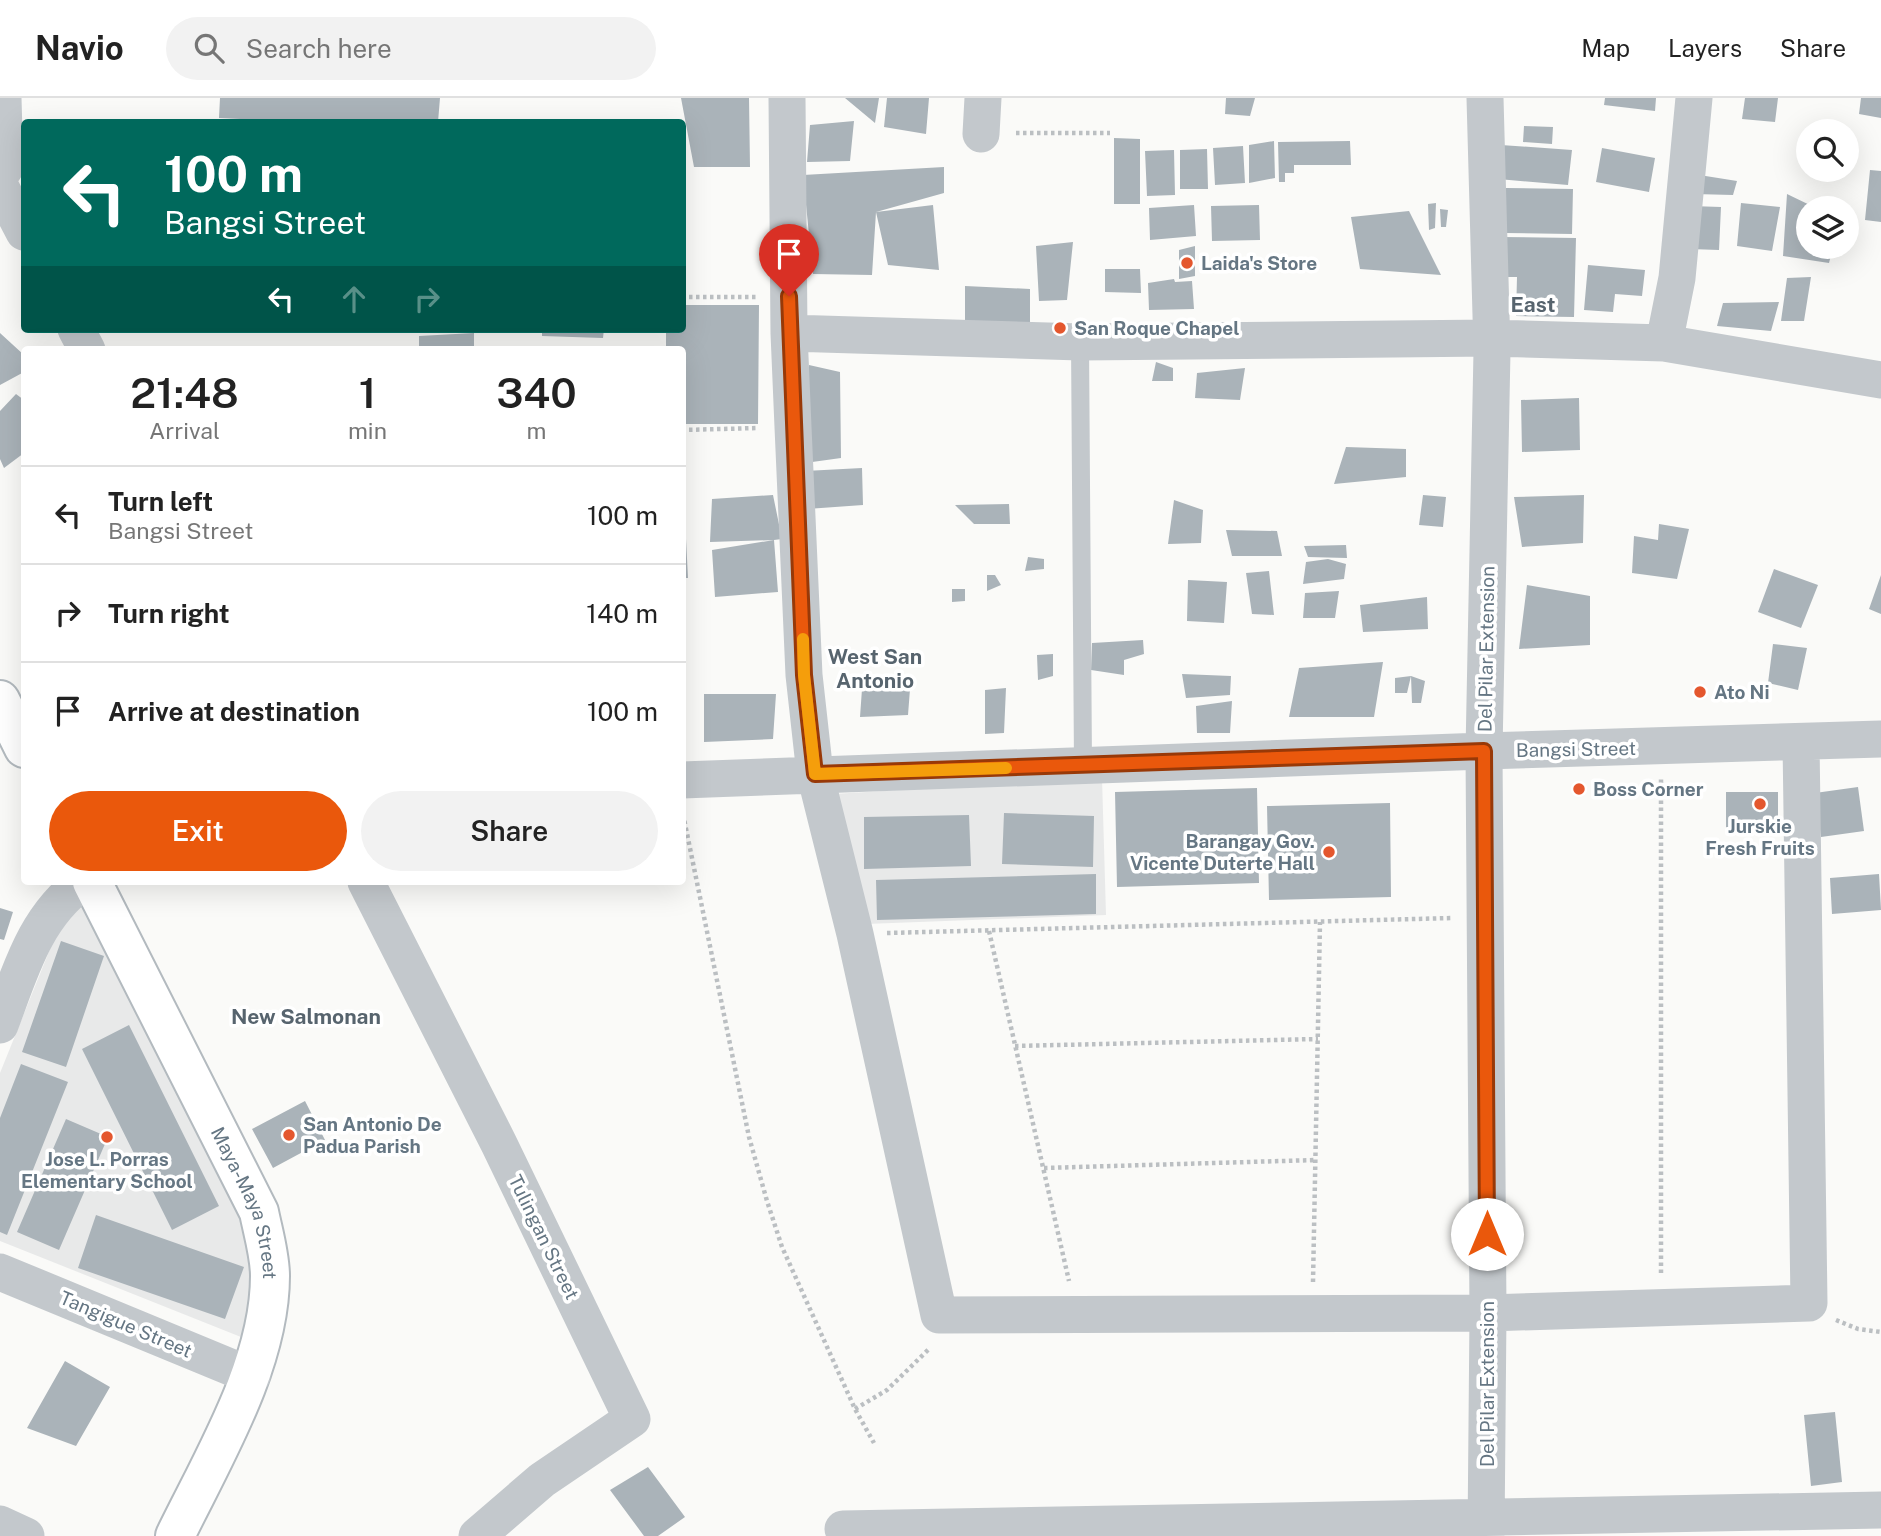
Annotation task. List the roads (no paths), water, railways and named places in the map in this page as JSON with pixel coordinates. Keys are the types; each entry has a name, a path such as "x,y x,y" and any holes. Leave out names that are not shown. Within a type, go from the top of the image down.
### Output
{"street":[{"path":"0,175 5,168 3,98"},
{"path":"787,98 789,333 804,675 815,774 855,934 939,1315 1488,1313 1808,1303 1801,742"},
{"path":"981,134 983,98"},
{"name":"Del Pilar Extension","path":"1485,98 1491,338 1484,751 1488,1313 1486,1526"},
{"path":"1664,343 1677,278 1694,98"},
{"path":"0,186 21,226"},
{"path":"789,333 1080,342 1491,338 1664,343 1881,380"},
{"path":"0,700 21,742"},
{"name":"Bangsi Street","path":"686,780 1881,739"},
{"path":"0,1025 41,925 62,899 79,885"},
{"name":"Maya-Maya Street","path":"94,885 259,1212 270,1272 269,1299 252,1376 175,1536"},
{"name":"Tulingan Street","path":"368,885 499,1144 632,1419 542,1480 477,1536"},
{"name":"Tangigue Street","path":"0,1272 252,1376"},
{"path":"843,1529 1486,1526 1881,1510"},
{"path":"0,1524 26,1536"}],"lane":[{"path":"1080,342 1083,765"}],"place":[{"name":"Laida's Store","path":"1187,263"},
{"name":"San Roque Chapel","path":"1060,328"},
{"name":"Ato Ni","path":"1700,692"},
{"name":"Boss Corner","path":"1579,789"},
{"name":"Jurskie Fresh Fruits","path":"1760,804"},
{"name":"Barangay Gov. Vicente Duterte Hall","path":"1329,852"},
{"name":"San Antonio De Padua Parish","path":"289,1135"},
{"name":"Jose L. Porras Elementary School","path":"107,1137"}],"district":[{"name":"East","path":"1533,305"},
{"name":"West San Antonio","path":"875,669"},
{"name":"New Salmonan","path":"306,1017"}]}
